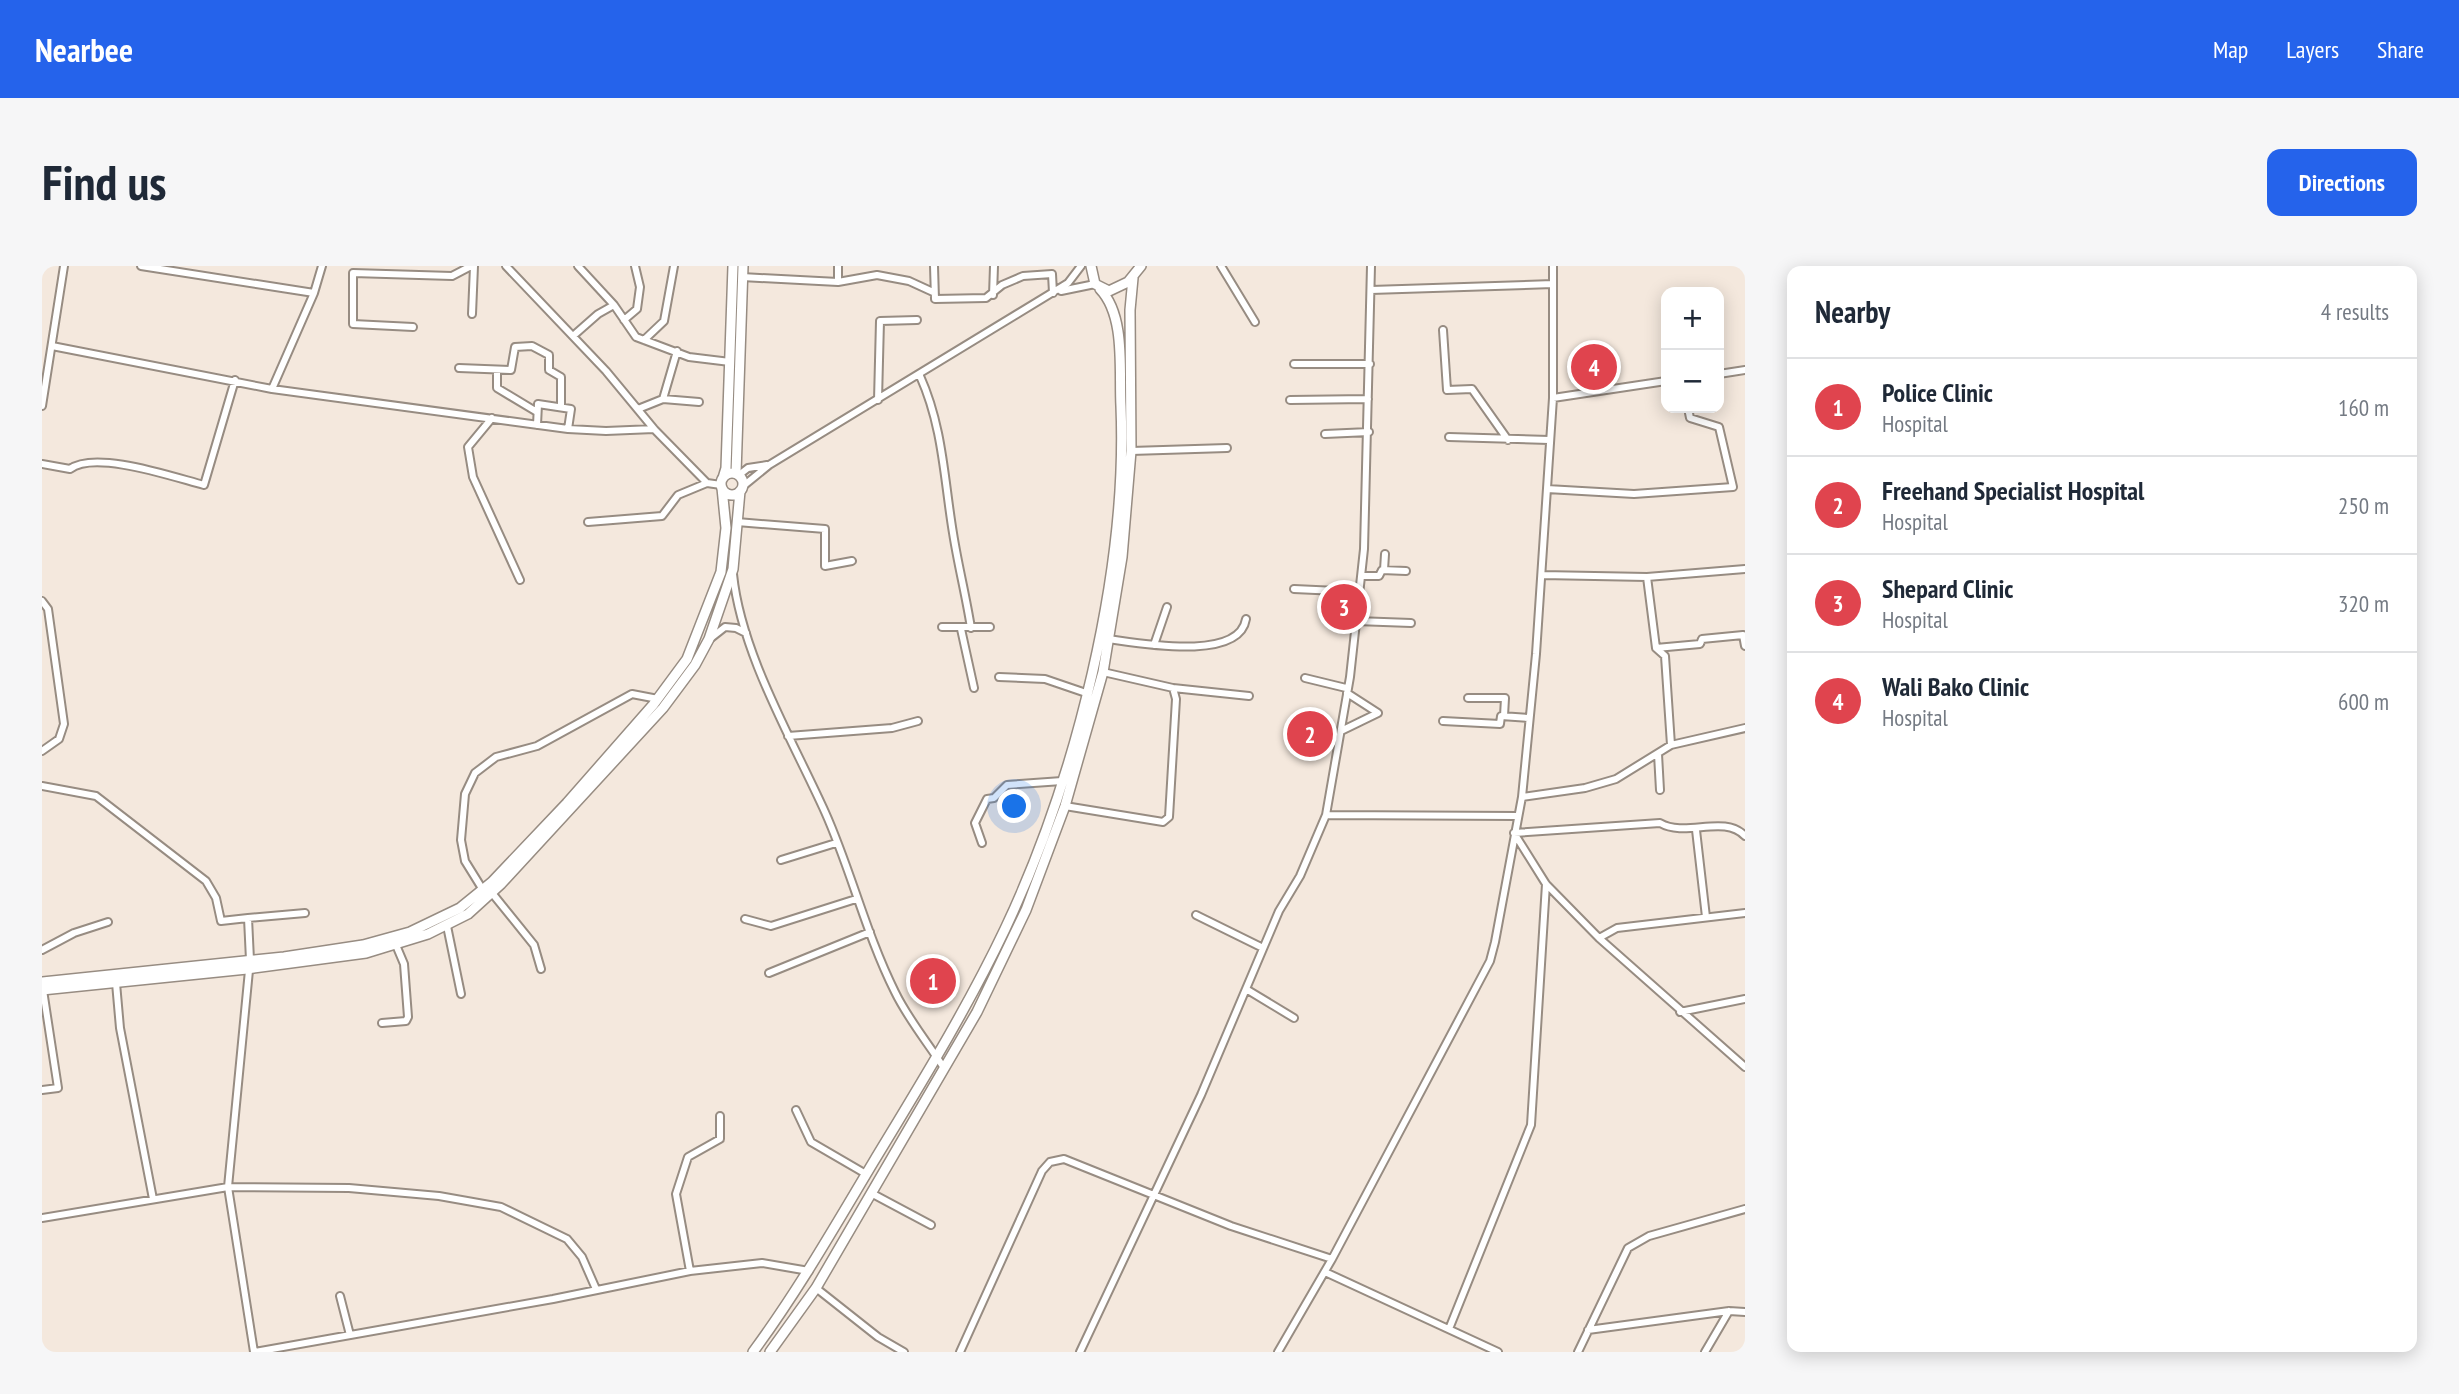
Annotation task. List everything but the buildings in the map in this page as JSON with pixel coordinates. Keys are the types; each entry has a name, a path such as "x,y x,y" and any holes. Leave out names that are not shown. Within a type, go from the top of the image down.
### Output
{"main road":[{"path":"42,982 366,953 447,926 468,914 658,699 697,640 722,572 726,528 722,484 726,468 733,266"},
{"path":"42,990 249,965 363,945 410,932 448,916 487,892 663,708 709,639 733,569 741,489 737,474 743,266"},
{"path":"753,1352 809,1271 937,1057 1005,928 1062,781 1086,693 1111,571 1120,468 1118,341 1110,300 1097,286 1091,266"},
{"path":"770,1352 816,1288 977,1012 1026,910 1065,806 1102,672 1122,557 1131,451 1130,310 1135,269 1141,267"},
{"path":"1097,286 1119,289 1133,278"},
{"path":"722,484 730,473 737,474"},
{"path":"722,484 730,495 741,489"}],"street":[{"path":"42,406 64,266"},
{"path":"141,266 314,293"},
{"path":"272,389 314,293 322,266"},
{"path":"413,327 353,324 353,272 452,276 472,266 472,314"},
{"path":"506,266 573,336 654,429 707,483"},
{"path":"578,266 614,305 636,337 689,356 730,362"},
{"path":"624,320 637,309 640,287 635,266"},
{"path":"644,340 664,321 674,266"},
{"path":"838,266 838,282"},
{"path":"934,266 935,299 993,295 1002,285 1023,276 1052,274 1053,293"},
{"path":"993,295 994,266"},
{"path":"1023,266 1023,276"},
{"path":"741,489 769,464 920,376 985,332 1053,293 1068,283 1081,266"},
{"path":"1221,266 1255,322"},
{"path":"1080,1352 1201,1095 1262,948 1300,876 1326,815 1361,576 1369,432 1371,266"},
{"path":"1278,1352 1325,1272 1490,961 1522,797 1542,575 1553,398 1553,266"},
{"path":"742,277 838,282 877,275 909,281 933,292"},
{"path":"1371,290 1553,284"},
{"path":"1053,293 1097,286"},
{"path":"573,336 598,314 614,305"},
{"path":"878,400 880,321 916,320"},
{"path":"1443,330 1447,390 1472,389 1508,440"},
{"path":"52,346 272,389 568,429 654,429"},
{"path":"459,368 511,370 515,347 531,346 549,355 549,370 561,377 561,407"},
{"path":"663,399 677,351"},
{"path":"1294,364 1370,364"},
{"path":"498,370 497,388 537,412"},
{"path":"1724,373 1745,370"},
{"path":"920,376 930,397 946,465 953,535 965,582 971,628"},
{"path":"42,464 70,469 78,463 89,462 128,466 204,485 235,380"},
{"path":"1553,398 1661,382"},
{"path":"638,409 663,399 699,402"},
{"path":"1290,400 1368,399"},
{"path":"537,425 538,404 570,408 568,429"},
{"path":"1546,489 1634,494 1732,487 1719,427 1690,418 1689,413"},
{"path":"492,418 468,447 473,477 520,580"},
{"path":"1325,434 1369,432"},
{"path":"1449,437 1549,440"},
{"path":"1131,451 1227,448"},
{"path":"737,474 748,468 769,464"},
{"path":"588,522 662,516 678,495 707,483 722,484"},
{"path":"737,522 825,529 825,566 852,561"},
{"path":"1361,576 1379,576 1384,570 1385,554"},
{"path":"733,569 737,608 746,634 836,843 894,991 944,1068"},
{"path":"1542,575 1647,577 1745,569"},
{"path":"1384,570 1406,571"},
{"path":"1647,577 1656,649 1665,656 1671,745"},
{"path":"1294,589 1359,592"},
{"path":"42,601 48,609 64,724 59,739 42,751"},
{"path":"1154,645 1167,607"},
{"path":"1108,639 1185,647 1220,642 1237,637 1245,630 1246,619"},
{"path":"1356,621 1410,623"},
{"path":"709,639 725,627 736,628 746,634"},
{"path":"942,627 990,627"},
{"path":"961,629 974,688"},
{"path":"1656,649 1700,643 1702,639 1743,635 1745,646"},
{"path":"1102,672 1173,688 1249,696"},
{"path":"999,677 1045,679 1086,693"},
{"path":"1305,678 1346,690 1378,713 1340,731"},
{"path":"1065,806 1163,822 1169,817 1176,699 1173,688"},
{"path":"541,969 534,945 487,892 465,861 461,839 465,794 475,773 496,757 537,746 632,694 658,699"},
{"path":"1443,721 1500,724 1501,716 1504,716 1505,698 1468,698"},
{"path":"1504,716 1529,718"},
{"path":"788,736 892,727 918,721"},
{"path":"1522,797 1585,788 1616,779 1671,745 1745,728"},
{"path":"1658,754 1660,790"},
{"path":"982,843 975,823 987,799 994,798 1006,785 1062,781"},
{"path":"42,786 96,796 206,881 216,898 221,921 305,913"},
{"path":"1326,815 1517,816"},
{"path":"1514,833 1660,823 1667,827 1696,830 1727,826 1745,836"},
{"path":"1696,830 1706,917"},
{"path":"1514,833 1546,884 1599,938 1680,1013 1745,1067"},
{"path":"781,860 836,843"},
{"path":"1449,1329 1531,1125 1546,884"},
{"path":"745,919 771,926 856,899"},
{"path":"1599,938 1618,928 1745,913"},
{"path":"1196,915 1262,948"},
{"path":"248,918 249,965 228,1187 255,1352 690,1271 762,1263 809,1271"},
{"path":"42,950 74,933 108,922"},
{"path":"447,926 461,994"},
{"path":"769,973 870,932"},
{"path":"382,1023 406,1021 408,1017 404,964 396,945"},
{"path":"116,983 122,1040 153,1199"},
{"path":"1246,989 1294,1018"},
{"path":"42,990 58,1088 42,1090"},
{"path":"1680,1013 1745,999"},
{"path":"796,1110 811,1142 866,1174"},
{"path":"690,1271 676,1194 688,1157 720,1139 720,1116"},
{"path":"960,1352 1046,1165 1065,1159 1152,1196 1332,1259"},
{"path":"42,1218 228,1187 389,1190 501,1207 567,1239 582,1257 596,1289"},
{"path":"871,1193 931,1225"},
{"path":"1578,1352 1628,1248 1649,1236 1745,1209"},
{"path":"1325,1272 1498,1352"},
{"path":"816,1288 878,1337 904,1352"},
{"path":"340,1296 350,1335"},
{"path":"1588,1330 1729,1311 1745,1312"},
{"path":"1705,1352 1729,1311"}],"place":[{"name":"Wali Bako Clinic","path":"1594,367"},
{"name":"Shepard Clinic","path":"1344,607"},
{"name":"Freehand Specialist Hospital","path":"1310,734"},
{"name":"Police Clinic","path":"933,981"}]}
